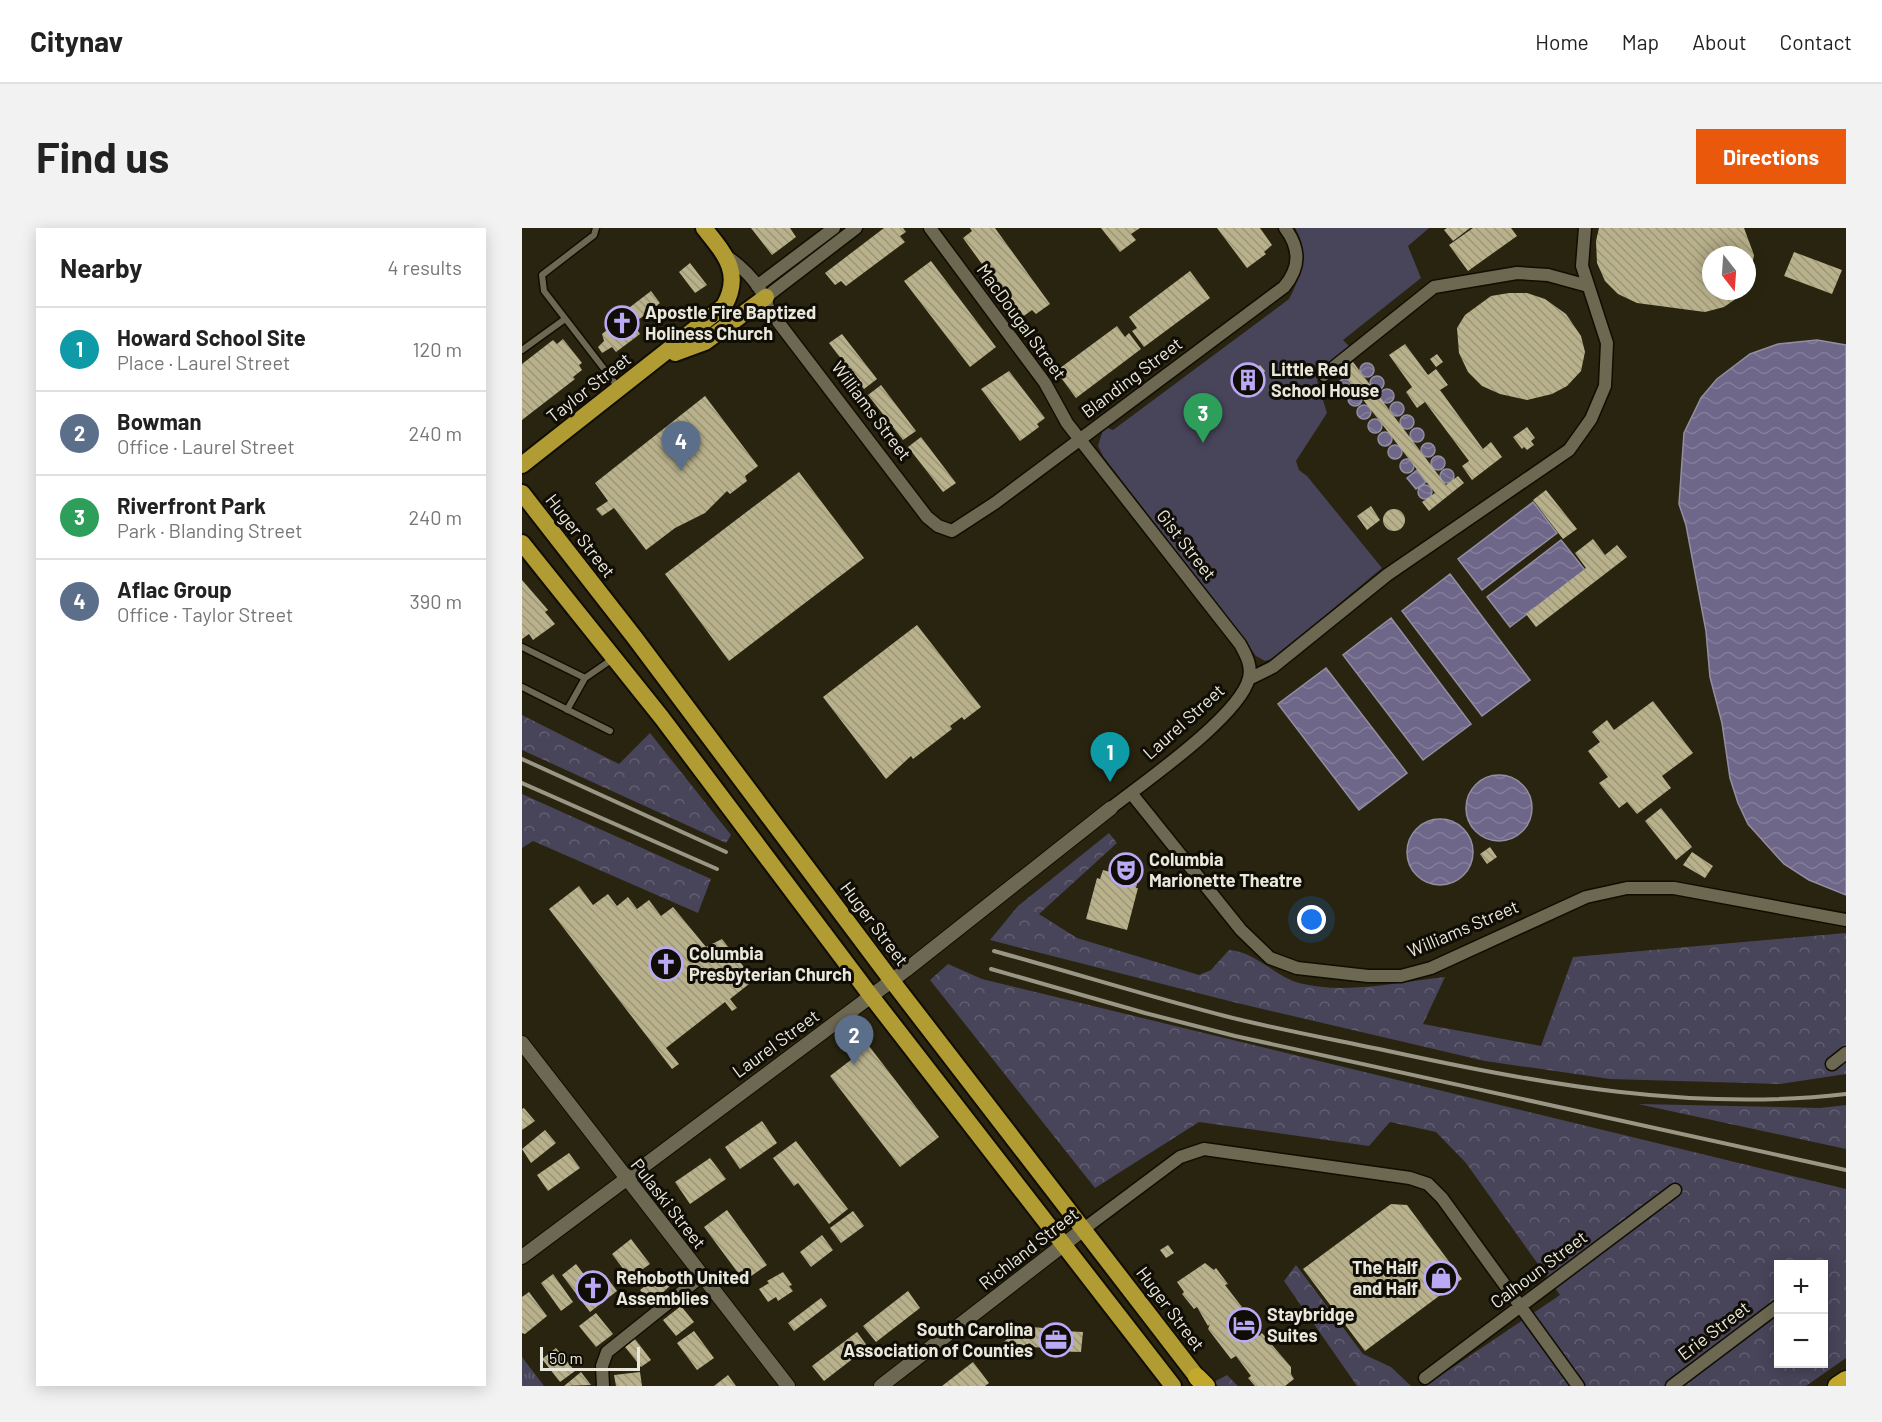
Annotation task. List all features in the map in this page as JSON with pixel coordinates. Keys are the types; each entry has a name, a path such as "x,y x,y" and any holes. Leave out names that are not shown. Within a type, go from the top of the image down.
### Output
{"highway":[{"name":"Williams Street","path":"704,228 728,257"},
{"name":"Taylor Street","path":"522,465 724,306 731,292 728,257"},
{"path":"660,358 705,342 762,292"},
{"name":"Huger Street","path":"522,494 635,638 892,981 1085,1228 1201,1383"},
{"path":"522,543 614,657 871,996 1173,1386"},
{"path":"1837,1386 1846,1380"}],"street":[{"path":"762,292 834,228"},
{"path":"762,292 856,228"},
{"name":"MacDougal Street","path":"930,228 1045,383 1067,423 1080,440"},
{"name":"Blanding Street","path":"945,530 960,529 1284,287 1293,277 1298,251 1294,239 1285,228"},
{"name":"Laurel Street","path":"522,1257 892,981 1131,793 1226,713 1238,699 1249,679 1273,667 1387,575 1569,450 1591,419 1605,386 1607,343 1582,266 1585,228"},
{"name":"Williams Street","path":"728,257 740,266 762,292 769,310 927,517 945,530"},
{"path":"1324,375 1434,287 1517,273 1548,275 1588,286"},
{"name":"Gist Street","path":"1080,440 1240,644 1250,664 1249,679"},
{"name":"Williams Street","path":"1131,793 1241,930 1270,958 1297,968 1368,976 1401,976 1431,968 1586,897 1627,888 1674,888 1846,920"},
{"name":"Pulaski Street","path":"522,1043 788,1386"},
{"path":"1832,1064 1846,1053"},
{"name":"Richland Street","path":"881,1386 1180,1157 1204,1149 1410,1178 1428,1185 1442,1198 1522,1306"},
{"name":"Calhoun Street","path":"1425,1378 1675,1190"},
{"path":"603,1386 602,1372 607,1352 622,1337 702,1276"},
{"path":"1522,1306 1578,1386"},
{"name":"Erie Street","path":"1672,1386 1774,1310"}],"lane":[{"path":"596,228 594,235 542,275 544,291 620,389"},
{"path":"522,350 565,319"},
{"path":"522,647 585,678"},
{"path":"567,710 585,678 614,657"},
{"path":"522,687 610,731"}],"green space":[{"path":"1295,228 1429,228 1408,246 1421,278 1343,340 1350,347 1323,370 1317,381 1327,413 1296,461 1299,470 1307,476 1382,568 1274,658 1265,661 1256,656 1103,456 1098,446 1103,430 1108,428 1113,430 1289,299 1301,272 1303,255 1300,237"},
{"path":"522,715 619,764 650,733 731,835 726,843 522,750"},
{"path":"522,794 711,879 698,913 533,841 522,848"},
{"path":"1109,833 1117,843 1039,914 1077,938 1199,975 1211,970 1229,950 1248,955 1290,980 1317,986 1353,988 1445,977 1423,1024 1541,1046 1573,957 1846,933 1846,1074 1780,1084 1610,1079 1485,1061 1233,1002 990,940 1018,906"},
{"path":"948,964 982,979 1846,1189 1846,1358 1806,1386 1425,1386 1560,1295 1466,1163 1436,1132 1390,1122 1369,1146 1199,1122 1095,1188 930,980"},
{"path":"1638,1104 1820,1108 1846,1105 1846,1149"},
{"path":"1296,1265 1363,1354 1391,1367 1411,1386 1357,1386 1284,1281"},
{"path":"522,1357 544,1386 522,1386"},
{"path":"1227,1375 1238,1386 1218,1386 1214,1382"}],"water":[{"path":"1817,340 1846,345 1846,895 1809,880 1784,864 1748,824 1738,803 1730,778 1722,723 1710,677 1706,631 1686,525 1679,504 1684,433 1701,398 1717,379 1750,354 1778,344"},
{"path":"1367,363 1372,365 1374,370 1372,375 1367,377 1362,375 1360,370 1362,365"},
{"path":"1374,376 1380,376 1384,383 1380,390 1374,390 1370,386 1370,380"},
{"path":"1345,379 1350,381 1352,386 1350,391 1345,393 1340,391 1338,386 1340,381"},
{"path":"1384,389 1390,389 1394,396 1390,403 1384,403 1380,399 1380,393"},
{"path":"1352,392 1358,392 1362,399 1358,406 1352,406 1348,402 1348,396"},
{"path":"1394,402 1400,402 1404,409 1400,416 1394,416 1390,412 1390,406"},
{"path":"1361,405 1367,405 1371,412 1367,419 1361,419 1357,415 1357,409"},
{"path":"1404,415 1410,415 1414,422 1410,429 1404,429 1400,425 1400,419"},
{"path":"1375,419 1380,421 1382,426 1380,431 1375,433 1370,431 1368,426 1370,421"},
{"path":"1414,428 1420,428 1424,435 1420,442 1414,442 1410,438 1410,432"},
{"path":"1382,432 1388,432 1392,439 1388,446 1382,446 1378,442 1378,436"},
{"path":"1425,443 1431,443 1435,450 1431,457 1425,457 1421,453 1421,447"},
{"path":"1392,445 1398,445 1402,452 1398,459 1392,459 1388,455 1388,449"},
{"path":"1435,456 1441,456 1445,463 1441,470 1435,470 1431,466 1431,460"},
{"path":"1404,459 1410,459 1414,466 1410,473 1404,473 1400,469 1400,463"},
{"path":"1444,469 1450,469 1454,476 1450,483 1444,483 1440,479 1440,473"},
{"path":"1417,470 1426,482 1416,489 1407,478"},
{"path":"1425,485 1430,487 1432,492 1430,497 1425,499 1420,497 1418,492 1420,487"},
{"path":"1533,502 1557,533 1482,590 1458,559"},
{"path":"1561,540 1585,570 1510,627 1487,597"},
{"path":"1450,574 1530,680 1482,716 1402,611"},
{"path":"1391,618 1471,724 1423,760 1343,655"},
{"path":"1326,668 1407,773 1359,810 1278,704"},
{"path":"1499,775 1512,777 1527,790 1532,808 1530,821 1517,836 1499,841 1486,839 1471,826 1466,808 1468,795 1481,780"},
{"path":"1440,819 1453,821 1468,834 1473,852 1471,865 1458,880 1440,885 1427,883 1412,870 1407,852 1409,839 1422,824"}],"building":[{"path":"751,228 790,228 796,237 772,255"},
{"path":"884,228 903,228 906,232 900,236 905,242 846,286 841,281 835,285 825,273"},
{"path":"970,228 995,228 1050,304 1036,314 1032,310 1021,318 963,238 972,231"},
{"path":"1101,228 1140,228 1131,234 1136,240 1120,252"},
{"path":"1217,228 1260,228 1272,245 1264,252 1266,254 1247,268"},
{"path":"1470,228 1453,241 1444,230"},
{"path":"1473,228 1511,228 1517,236 1468,271 1449,245"},
{"path":"1599,228 1744,228 1751,246 1702,246 1702,300 1734,300 1724,307 1705,312 1637,303 1618,294 1605,281 1597,263 1596,241"},
{"path":"1794,252 1842,270 1832,294 1784,276"},
{"path":"931,261 996,347 970,367 904,281"},
{"path":"690,263 707,285 695,293 679,272"},
{"path":"1190,271 1210,298 1144,347 1132,331 1137,328 1129,317"},
{"name":"Apostle Fire Baptized Holiness Church","path":"651,291 660,303 633,324 640,334 616,352 612,347 602,353 598,347 604,341 602,334 612,326 608,322 617,315 620,319 623,317 621,314"},
{"path":"1527,293 1545,299 1566,314 1581,336 1585,352 1581,371 1567,386 1552,394 1527,400 1500,394 1482,386 1468,372 1459,353 1457,328 1465,315 1491,296"},
{"path":"1117,326 1125,337 1129,333 1141,349 1076,398 1056,371"},
{"path":"842,334 877,379 864,389 829,343"},
{"path":"563,339 582,363 579,365 582,370 573,377 575,379 522,420 522,364 553,340 557,344"},
{"path":"1405,344 1428,375 1436,369 1448,385 1440,390 1483,449 1491,442 1502,457 1472,480 1462,466 1469,461 1425,402 1417,408 1406,392 1412,387 1389,355"},
{"path":"1437,354 1443,362 1436,367 1430,359"},
{"path":"1353,362 1446,485 1458,476 1464,483 1429,511 1422,502 1435,493 1341,371"},
{"name":"Little Red School House","path":"1260,365 1265,371 1262,376 1238,393 1234,384"},
{"path":"1009,371 1045,418 1037,424 1039,427 1020,441 981,389"},
{"path":"881,385 916,431 903,440 868,395"},
{"path":"705,396 758,466 745,476 747,481 730,494 727,491 705,513 675,528 646,550 614,508 602,516 596,509 608,501 595,483"},
{"path":"1527,427 1535,438 1531,441 1534,445 1527,450 1524,447 1522,449 1513,437"},
{"path":"921,437 956,483 943,492 908,447"},
{"path":"799,472 864,558 729,661 665,574"},
{"path":"1546,490 1577,529 1563,539 1533,500"},
{"path":"1371,506 1380,520 1367,530 1357,516"},
{"path":"1390,509 1398,509 1405,516 1405,524 1398,531 1390,531 1383,524 1383,516"},
{"path":"1593,539 1605,555 1617,545 1627,557 1536,627 1526,614 1586,568 1575,553"},
{"path":"522,580 548,610 545,612 555,624 533,640 529,634 522,639"},
{"path":"917,625 981,707 964,720 962,717 950,726 952,729 913,759 911,756 886,779 823,697"},
{"path":"1653,701 1693,753 1662,776 1671,788 1637,814 1627,802 1619,808 1599,783 1608,777 1588,751 1600,742 1592,732 1607,720 1614,730"},
{"path":"1661,808 1692,847 1676,860 1645,821"},
{"path":"1490,847 1497,857 1487,864 1480,854"},
{"path":"1692,852 1713,866 1705,878 1683,865"},
{"path":"1119,860 1129,862 1127,867 1133,869 1130,877 1138,879 1136,888 1138,888 1127,930 1086,919 1097,878 1100,879 1103,870 1110,872 1113,864 1118,865"},
{"name":"Columbia Presbyterian Church","path":"579,886 593,905 608,894 617,906 628,897 637,909 649,900 661,916 673,907 706,947 722,939 754,980 730,999 737,1008 732,1011 725,1002 666,1048 679,1064 672,1069 549,909"},
{"path":"869,1046 939,1137 900,1167 830,1076"},
{"path":"524,1108 535,1121 522,1130 522,1109"},
{"path":"762,1121 777,1143 740,1169 725,1147"},
{"path":"545,1130 556,1143 531,1163 522,1149"},
{"path":"796,1141 848,1209 829,1224 798,1183 794,1186 773,1158"},
{"path":"569,1153 580,1168 548,1191 537,1175"},
{"path":"710,1158 726,1179 690,1204 675,1182"},
{"path":"1391,1204 1407,1205 1462,1279 1365,1351 1303,1269"},
{"path":"727,1210 767,1265 744,1281 704,1227"},
{"path":"853,1211 864,1226 841,1243 830,1228"},
{"path":"822,1235 833,1250 811,1267 800,1252"},
{"path":"631,1239 650,1264 630,1278 612,1254"},
{"path":"1168,1245 1174,1253 1166,1258 1160,1250"},
{"path":"1205,1263 1214,1270 1216,1268 1228,1284 1225,1285 1242,1307 1238,1309 1247,1313 1257,1327 1256,1332 1259,1336 1262,1333 1291,1367 1294,1379 1285,1386 1255,1386 1248,1378 1251,1376 1236,1356 1231,1359 1208,1329 1210,1324 1208,1326 1197,1307 1194,1309 1182,1294 1184,1292 1177,1282"},
{"name":"Rehoboth United Assemblies","path":"576,1264 592,1285 605,1275 617,1291 590,1312 562,1275"},
{"path":"783,1272 792,1285 789,1286 793,1291 778,1301 776,1297 768,1302 759,1289 769,1283 767,1281"},
{"path":"662,1273 671,1285 651,1303 640,1290"},
{"path":"553,1274 573,1302 561,1311 541,1283"},
{"path":"908,1291 920,1308 876,1342 863,1326"},
{"path":"529,1292 547,1316 525,1334 522,1333 522,1297"},
{"path":"821,1298 827,1306 794,1331 788,1323"},
{"path":"681,1306 694,1322 676,1336 663,1320"},
{"path":"596,1313 613,1334 596,1347 579,1326"},
{"path":"1056,1325 1063,1327 1063,1331 1083,1332 1081,1352 1047,1351 1047,1348 1031,1347 1028,1343 1030,1346 1014,1358 1002,1343 1018,1331 1022,1336 1032,1335 1033,1327 1053,1329"},
{"path":"694,1331 714,1358 697,1370 677,1343"},
{"path":"857,1332 868,1347 824,1381 812,1366"},
{"path":"635,1339 651,1360 641,1367 625,1347"},
{"path":"556,1348 575,1371 560,1382 542,1359"},
{"path":"973,1362 989,1383 985,1386 942,1386"},
{"path":"581,1372 591,1385 564,1386"},
{"path":"640,1372 642,1386 616,1386 614,1375"},
{"path":"728,1375 736,1386 714,1386"}],"railway":[{"path":"522,759 726,852"},
{"path":"522,783 717,869"},
{"path":"994,951 1246,1021 1505,1075 1618,1092 1675,1097 1732,1100 1789,1099 1846,1094"},
{"path":"991,969 1235,1036 1846,1170"}],"place":[{"name":"Apostle Fire Baptized Holiness Church","path":"622,323"},
{"name":"Little Red School House","path":"1248,380"},
{"name":"Riverfront Park","path":"1203,443"},
{"name":"Aflac Group","path":"681,471"},
{"name":"Howard School Site","path":"1110,782"},
{"name":"Columbia Marionette Theatre","path":"1126,870"},
{"name":"Columbia Presbyterian Church","path":"666,964"},
{"name":"Bowman","path":"854,1065"},
{"name":"The Half and Half","path":"1441,1278"},
{"name":"Rehoboth United Assemblies","path":"593,1288"},
{"name":"Staybridge Suites","path":"1244,1325"},
{"name":"South Carolina Association of Counties","path":"1056,1340"}]}
